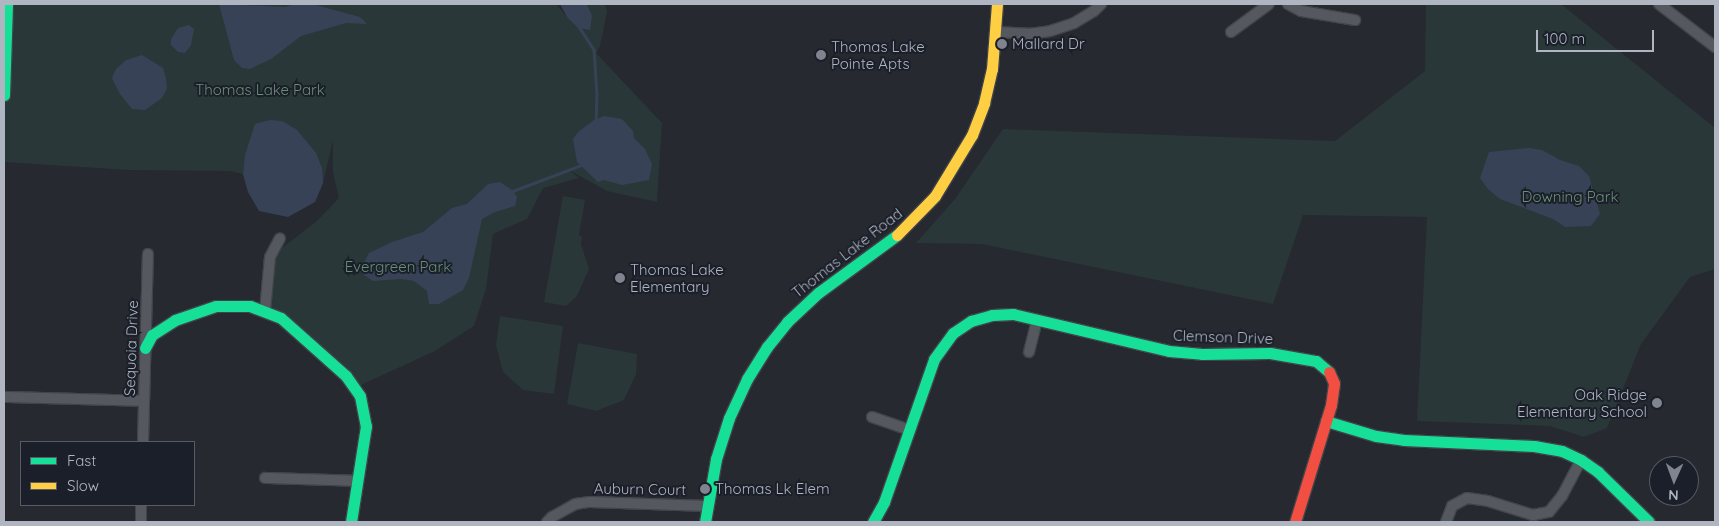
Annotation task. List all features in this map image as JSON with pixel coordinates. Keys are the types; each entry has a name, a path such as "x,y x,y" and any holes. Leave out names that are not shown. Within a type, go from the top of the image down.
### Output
{"street":[{"path":"4,95 7,4"},
{"name":"Thomas Lake Road","path":"705,522 716,459 729,418 747,379 767,347 805,304 833,281 882,248 909,225 936,196 955,166 972,135 984,103 992,68 997,4"},
{"path":"996,32 1029,34 1050,31 1074,23 1094,11 1101,4"},
{"path":"1231,32 1269,4"},
{"path":"1288,4 1301,11 1355,20"},
{"path":"1659,4 1715,47"},
{"path":"265,311 270,257 280,238"},
{"name":"Sequoia Drive","path":"143,441 148,254"},
{"path":"146,348 152,335 175,320 216,306 250,306 281,318 346,376 360,396 366,426 351,522"},
{"name":"Clemson Drive","path":"873,522 884,502 934,359 953,333 971,321 992,315 1012,314 1169,351 1202,354 1270,353 1316,361 1328,370 1334,383 1326,421"},
{"path":"1029,352 1037,320"},
{"path":"4,397 144,401"},
{"path":"872,417 909,430"},
{"path":"1295,522 1326,421 1376,436 1404,440 1544,447 1562,451 1581,460 1598,472 1649,522"},
{"path":"1446,522 1452,506 1467,498 1488,501 1533,515 1549,512 1562,496 1581,460"},
{"path":"265,478 358,481"},
{"name":"Auburn Court","path":"547,522 552,517 576,504 590,502 708,506"},
{"path":"141,506 141,522"}],"green space":[{"name":"Thomas Lake Park","path":"7,4 556,4 567,17 589,7 587,4 605,4 607,12 600,46 596,53 662,123 657,202 607,191 569,170 579,178 543,188 527,219 493,234 486,289 474,326 433,352 354,388 265,311 270,257 317,221 339,198 333,172 333,140 323,183 315,202 259,211 248,192 243,174 230,171 129,170 4,162"},
{"name":"Downing Park","path":"1426,4 1561,4 1715,128 1715,269 1690,277 1641,344 1607,428 1584,437 1550,426 1417,421 1427,217 1303,215 1273,304 982,244 916,243 955,199 1003,129 1335,141 1425,71"},
{"path":"563,196 585,200 579,235 582,236 581,244 589,269 577,296 566,306 544,302"},
{"path":"500,316 563,326 554,394 523,390 503,372 496,345"},
{"path":"578,343 637,354 636,374 624,400 596,411 567,404"}],"water":[{"path":"219,4 285,7 295,4 312,4 360,17 367,24 346,23 301,36 271,59 250,69 242,68 234,60"},
{"path":"560,4 587,4 592,16 590,30 578,28 567,17"},
{"path":"189,25 194,29 191,45 185,53 178,52 171,45 171,39 178,28"},
{"path":"142,55 163,68 167,88 162,98 145,110 132,109 120,94 112,78 116,69 126,60"},
{"path":"604,116 622,119 633,131 634,138 645,149 652,164 649,180 622,185 604,180 598,182 577,162 573,139 578,132 594,120"},
{"path":"270,120 282,121 297,130 316,153 322,168 323,183 315,202 288,217 259,211 248,192 243,174 245,155 255,124"},
{"path":"1529,148 1542,150 1560,160 1579,166 1589,176 1600,214 1591,226 1565,227 1553,219 1500,199 1488,189 1480,178 1489,152"},
{"path":"500,182 512,190 517,197 515,206 495,212 482,219 469,278 463,290 439,304 429,304 427,291 414,281 401,279 373,281 364,275 362,266 369,253 392,242 423,232 452,208 467,204 488,184"}],"waterway":[{"path":"578,25 594,50 597,95 596,122"},
{"path":"510,192 584,164"}],"traffic: fast":[{"path":"4,95 7,4"},
{"path":"705,522 716,459 729,418 747,379 767,347 787,322 818,293 897,235"},
{"path":"145,348 152,335 175,320 216,306 250,306 281,318 346,376 360,396 366,426 351,522"},
{"path":"873,522 884,502 934,359 953,333 971,321 992,315 1013,314 1169,351 1202,354 1270,353 1316,361 1329,372"},
{"path":"1326,421 1376,436 1404,440 1534,446 1562,451 1581,460 1598,472 1649,522"}],"traffic: slow":[{"path":"897,235 935,196 972,135 984,103 992,69 997,4"}],"traffic: jam":[{"path":"1295,522 1331,405 1334,383 1329,372"}],"place":[{"name":"Mallard Dr","path":"1002,44"},
{"name":"Thomas Lake Pointe Apts","path":"821,55"},
{"name":"Thomas Lake Elementary","path":"620,278"},
{"name":"Oak Ridge Elementary School","path":"1657,403"},
{"name":"Thomas Lk Elem","path":"705,489"}],"park label":[{"name":"Evergreen Park","path":"398,267"}]}
